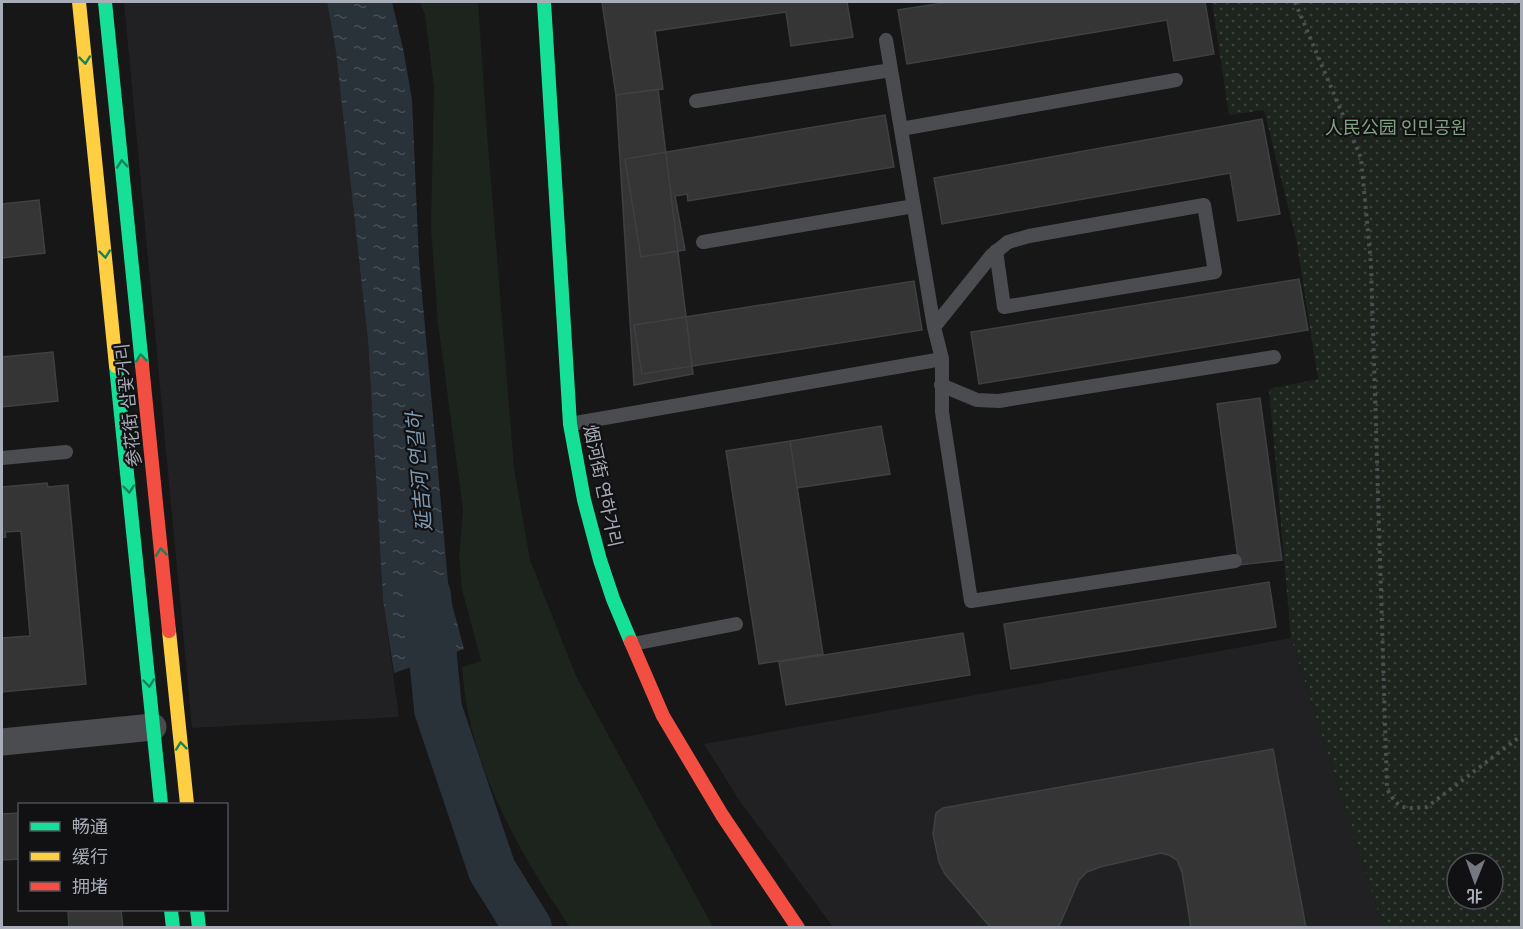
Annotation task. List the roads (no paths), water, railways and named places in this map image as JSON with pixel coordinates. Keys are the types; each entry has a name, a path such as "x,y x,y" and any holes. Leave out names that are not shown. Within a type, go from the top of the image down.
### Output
{"main road":[{"name":"参花街 삼꽃거리","path":"79,2 161,803"},
{"name":"参花街 삼꽃거리","path":"105,2 187,803"},
{"name":"烟河街 연하거리","path":"544,2 570,424 584,500 600,560 631,644 663,716 722,815 798,927"},
{"path":"171,911 173,927"},
{"path":"197,911 199,927"}],"street":[{"path":"2,742 153,727"}],"lane":[{"path":"886,40 934,327 942,359 942,412 971,601 1235,561"},
{"path":"696,102 891,70"},
{"path":"901,129 1176,80"},
{"path":"934,327 996,251 1008,242 1029,236 1204,205 1215,272 1004,307 996,251"},
{"path":"704,242 914,206"},
{"path":"941,385 976,400 999,401 1275,357"},
{"path":"570,424 942,359"},
{"path":"2,458 66,452"},
{"path":"631,644 736,624"}],"water":[{"path":"327,2 392,2 412,100 419,261 449,593 464,649 394,673 383,600 368,341 336,52"}],"waterway":[{"name":"延吉河 연길하","path":"427,595 438,709 492,870 528,928"}],"park label":[{"name":"人民公园 인민공원","path":"1396,127"}]}
